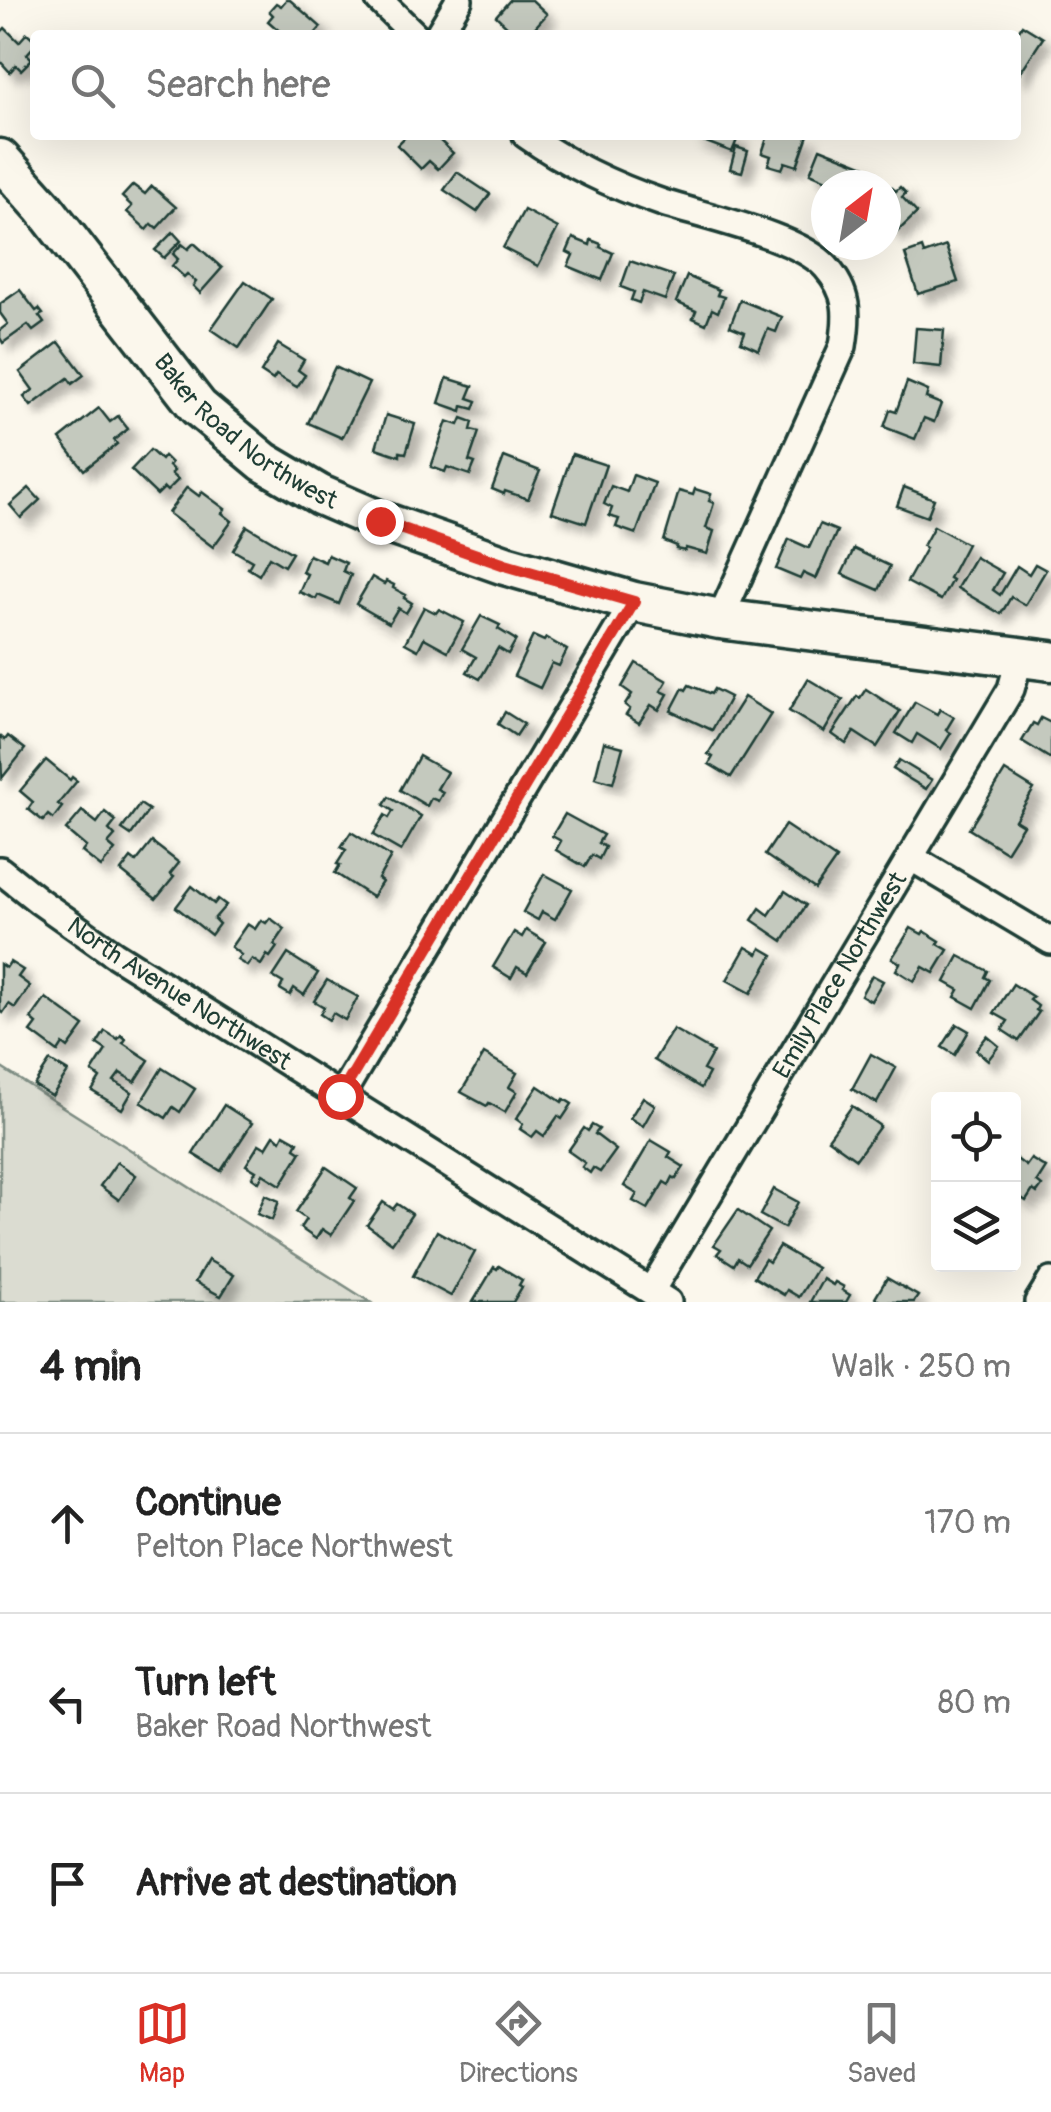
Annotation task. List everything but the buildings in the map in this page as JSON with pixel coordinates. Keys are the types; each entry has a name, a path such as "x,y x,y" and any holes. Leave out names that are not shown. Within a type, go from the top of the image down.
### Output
{"street":[{"path":"379,0 410,30"},
{"path":"441,30 459,0"},
{"path":"533,140 559,158 659,202 792,244 824,264 839,284 848,315 843,346 720,619"},
{"name":"Baker Road Northwest","path":"0,159 44,208 198,407 264,462 320,496 505,565 634,602 720,619 1036,659"},
{"path":"340,1096 634,602"},
{"name":"Emily Place Northwest","path":"659,1297 910,857 1010,689 1036,659"},
{"path":"910,857 1051,942"},
{"name":"North Avenue Northwest","path":"0,870 114,954 659,1297"},
{"path":"1038,1302 1051,1282"}],"shaded area":[{"path":"0,1067 370,1302 0,1302"}],"route":[{"path":"340,1096 634,602 505,565 380,521"}]}
